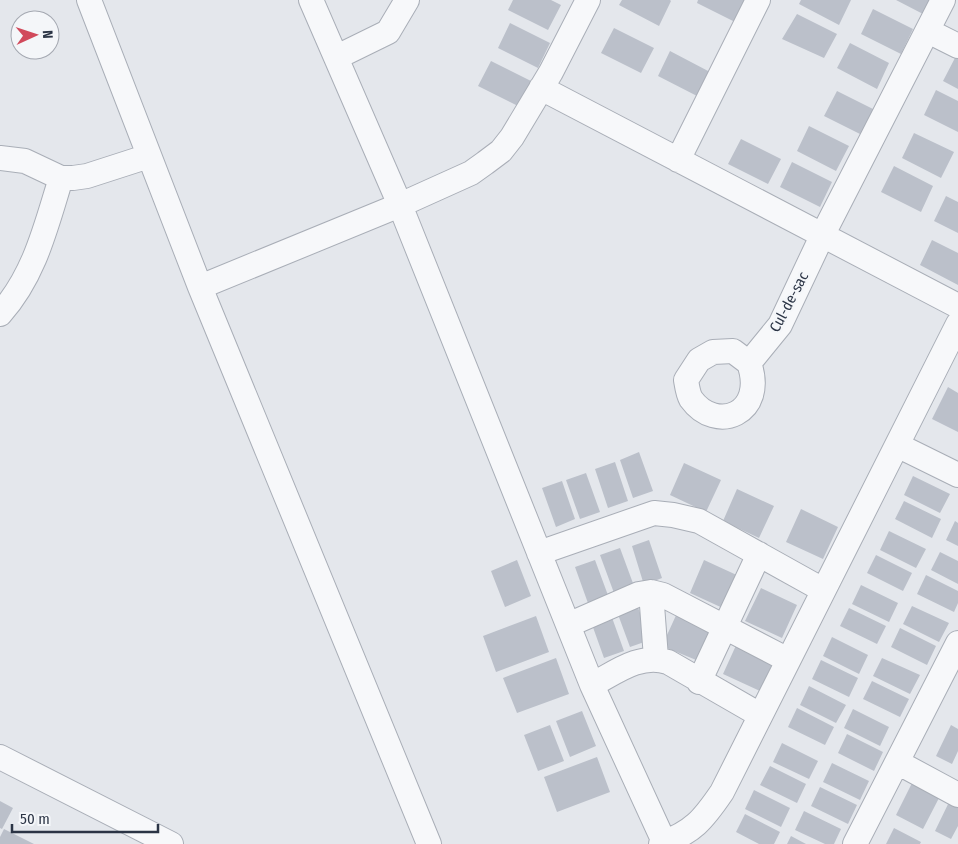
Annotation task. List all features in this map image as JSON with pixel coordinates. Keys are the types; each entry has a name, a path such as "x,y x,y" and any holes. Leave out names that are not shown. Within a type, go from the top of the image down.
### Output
{"street":[{"path":"89,0 200,287 429,844"},
{"path":"311,0 400,204 592,684 674,842 704,819 722,792 958,324"},
{"path":"337,57 388,32 407,0"},
{"path":"200,287 471,173 501,151 512,137 541,88 588,0"},
{"path":"678,160 758,0"},
{"name":"Cul-de-sac","path":"749,363 780,325 822,236 943,0"},
{"path":"928,31 958,46"},
{"path":"541,88 958,306"},
{"path":"0,158 25,161 61,178 87,176 149,156"},
{"path":"1,313 25,281 36,258 61,178"},
{"path":"897,444 958,475"},
{"path":"539,553 654,513 673,514 700,521 823,590"},
{"path":"699,682 759,554"},
{"path":"568,625 639,594 651,592 663,595 788,660"},
{"path":"651,592 656,658"},
{"path":"855,844 958,644"},
{"path":"592,684 642,659 656,658 668,662 699,682 760,715"},
{"path":"0,757 171,844"},
{"path":"897,762 958,794"}],"building":[{"path":"513,0 551,0 561,5 548,30 508,10"},
{"path":"622,0 671,1 659,26 619,5"},
{"path":"698,0 748,0 737,23 697,3"},
{"path":"801,0 851,0 839,25 799,4"},
{"path":"896,0 930,0 923,14"},
{"path":"873,9 913,29 901,54 861,34"},
{"path":"797,14 837,34 824,58 782,39"},
{"path":"510,23 550,43 538,68 498,48"},
{"path":"614,28 654,48 641,73 601,53"},
{"path":"850,43 889,63 877,89 837,68"},
{"path":"670,51 710,72 697,96 658,76"},
{"path":"956,56 958,57 958,89 943,81"},
{"path":"491,61 531,81 518,106 478,86"},
{"path":"936,90 958,101 958,132 924,115"},
{"path":"837,91 877,111 864,136 824,116"},
{"path":"809,126 849,146 836,171 797,151"},
{"path":"914,133 954,152 941,178 902,158"},
{"path":"741,139 781,159 768,184 728,164"},
{"path":"792,162 832,182 820,207 780,187"},
{"path":"894,166 933,186 921,212 881,192"},
{"path":"946,196 958,202 958,233 934,221"},
{"path":"932,240 958,253 958,285 920,265"},
{"path":"948,387 958,393 958,432 932,419"},
{"path":"639,452 653,491 633,498 620,460"},
{"path":"615,462 628,501 608,508 595,469"},
{"path":"684,463 721,480 706,512 670,495"},
{"path":"586,473 600,512 580,519 566,480"},
{"path":"913,476 950,494 940,513 904,495"},
{"path":"562,481 575,519 556,527 542,488"},
{"path":"737,489 774,506 759,538 723,521"},
{"path":"904,501 941,519 932,538 895,519"},
{"path":"801,509 838,527 823,559 786,542"},
{"path":"955,521 958,523 958,546 946,540"},
{"path":"889,531 926,549 916,568 880,550"},
{"path":"649,540 662,578 644,585 632,546"},
{"path":"620,548 634,586 614,593 600,555"},
{"path":"940,552 958,561 958,584 931,570"},
{"path":"876,555 912,573 903,591 867,573"},
{"path":"517,560 531,596 505,607 491,571"},
{"path":"595,560 609,598 589,606 575,567"},
{"path":"704,560 741,577 727,610 690,593"},
{"path":"926,575 958,591 958,603 954,612 917,594"},
{"path":"861,585 898,603 889,622 852,604"},
{"path":"761,588 797,605 782,638 745,621"},
{"path":"636,602 650,640 630,647 616,609"},
{"path":"912,606 949,623 939,642 903,624"},
{"path":"849,608 886,626 877,644 840,626"},
{"path":"678,611 714,630 701,662 662,646"},
{"path":"610,612 624,651 604,658 590,619"},
{"path":"536,616 549,652 496,672 483,636"},
{"path":"900,628 936,646 927,665 891,647"},
{"path":"832,637 868,655 859,674 823,656"},
{"path":"738,641 775,658 760,691 723,674"},
{"path":"556,658 569,694 517,713 503,678"},
{"path":"882,658 920,675 910,694 873,676"},
{"path":"821,660 858,678 849,697 812,679"},
{"path":"872,681 909,699 900,717 863,699"},
{"path":"809,686 846,705 836,723 800,705"},
{"path":"797,708 834,727 825,745 788,727"},
{"path":"853,709 889,727 880,746 844,728"},
{"path":"582,711 596,746 570,757 556,721"},
{"path":"550,725 564,761 538,771 524,735"},
{"path":"951,725 958,729 958,751 952,764 936,756"},
{"path":"847,734 883,752 874,771 838,753"},
{"path":"782,743 818,761 809,779 773,762"},
{"path":"597,757 610,792 557,812 544,777"},
{"path":"832,763 869,781 860,800 823,782"},
{"path":"770,766 806,784 797,803 760,785"},
{"path":"912,783 939,798 923,829 896,815"},
{"path":"820,787 857,805 848,824 811,806"},
{"path":"754,790 790,808 781,827 745,809"},
{"path":"951,798 958,802 958,826 951,839 935,831"},
{"path":"0,801 13,808 2,829 0,828"},
{"path":"804,811 841,829 834,844 825,844 795,830"},
{"path":"745,814 780,832 774,844 759,844 736,832"},
{"path":"894,828 921,842 920,844 886,844"},
{"path":"4,829 34,844 0,844 0,837"},
{"path":"791,836 806,844 787,844"}]}
